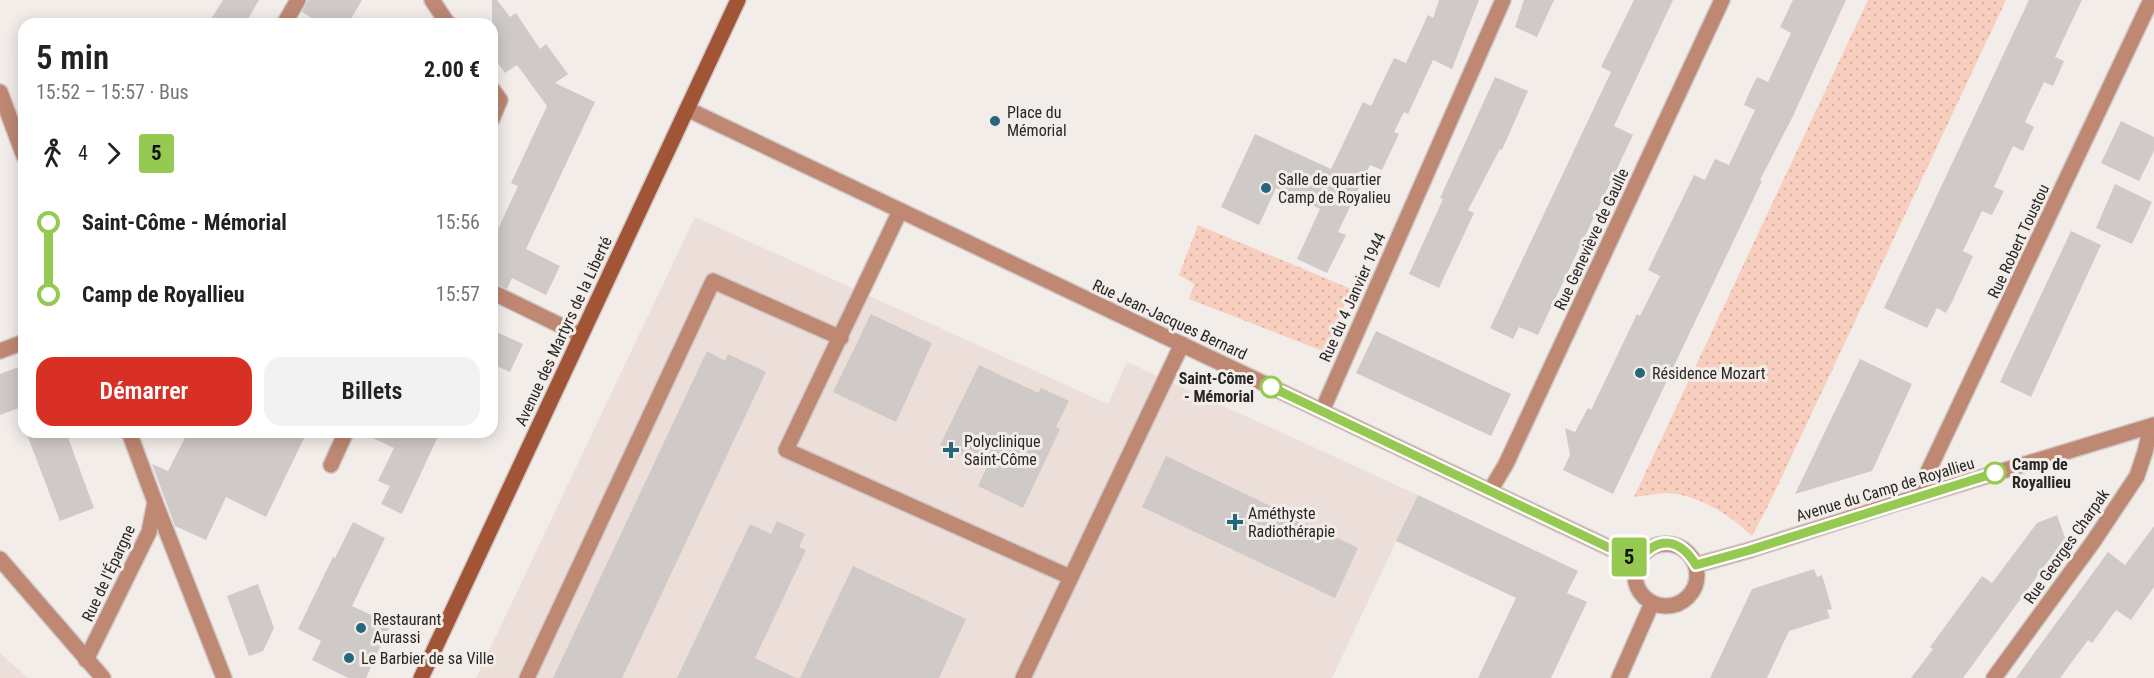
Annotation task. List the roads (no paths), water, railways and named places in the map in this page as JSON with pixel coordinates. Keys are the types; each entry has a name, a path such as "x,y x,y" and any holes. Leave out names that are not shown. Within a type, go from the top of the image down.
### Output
{"street":[{"path":"288,18 298,0"},
{"path":"432,0 444,18"},
{"name":"Avenue des Martyrs de la Liberté","path":"421,678 738,0"},
{"name":"Rue du 4 Janvier 1944","path":"1322,411 1503,0"},
{"name":"Rue Geneviève de Gaulle","path":"1490,491 1506,464 1722,0"},
{"name":"Rue Robert Toustou","path":"1916,497 2151,0"},
{"path":"0,92 18,140"},
{"name":"Rue Jean-Jacques Bernard","path":"687,109 1637,561"},
{"path":"900,211 786,450 1070,577"},
{"path":"527,678 713,281 841,338"},
{"path":"498,295 580,336"},
{"path":"0,351 18,344"},
{"path":"1023,678 1182,344"},
{"name":"Avenue du Camp de Royallieu","path":"1696,565 2152,426"},
{"name":"Rue Georges Charpak","path":"1994,678 2137,476 2152,426"},
{"path":"131,438 224,678"},
{"path":"331,465 343,438"},
{"name":"Rue de l'Épargne","path":"86,660 149,532 155,502"},
{"path":"1660,544 1675,544 1688,552 1696,565 1697,579 1692,593 1681,603 1666,606 1652,603 1640,593 1634,577 1637,561 1647,549 1660,544"},
{"path":"0,560 103,678"},
{"path":"1619,678 1652,603"}],"place":[{"name":"Place du Mémorial","path":"995,121"},
{"name":"Salle de quartier Camp de Royalieu","path":"1266,188"},
{"name":"Résidence Mozart","path":"1640,373"},
{"name":"Saint-Côme - Mémorial","path":"1271,387"},
{"name":"Polyclinique Saint-Côme","path":"951,450"},
{"name":"Camp de Royallieu","path":"1995,473"},
{"name":"Améthyste Radiothérapie","path":"1235,522"},
{"name":"Restaurant Aurassi","path":"361,628"},
{"name":"Le Barbier de sa Ville","path":"349,658"}]}
